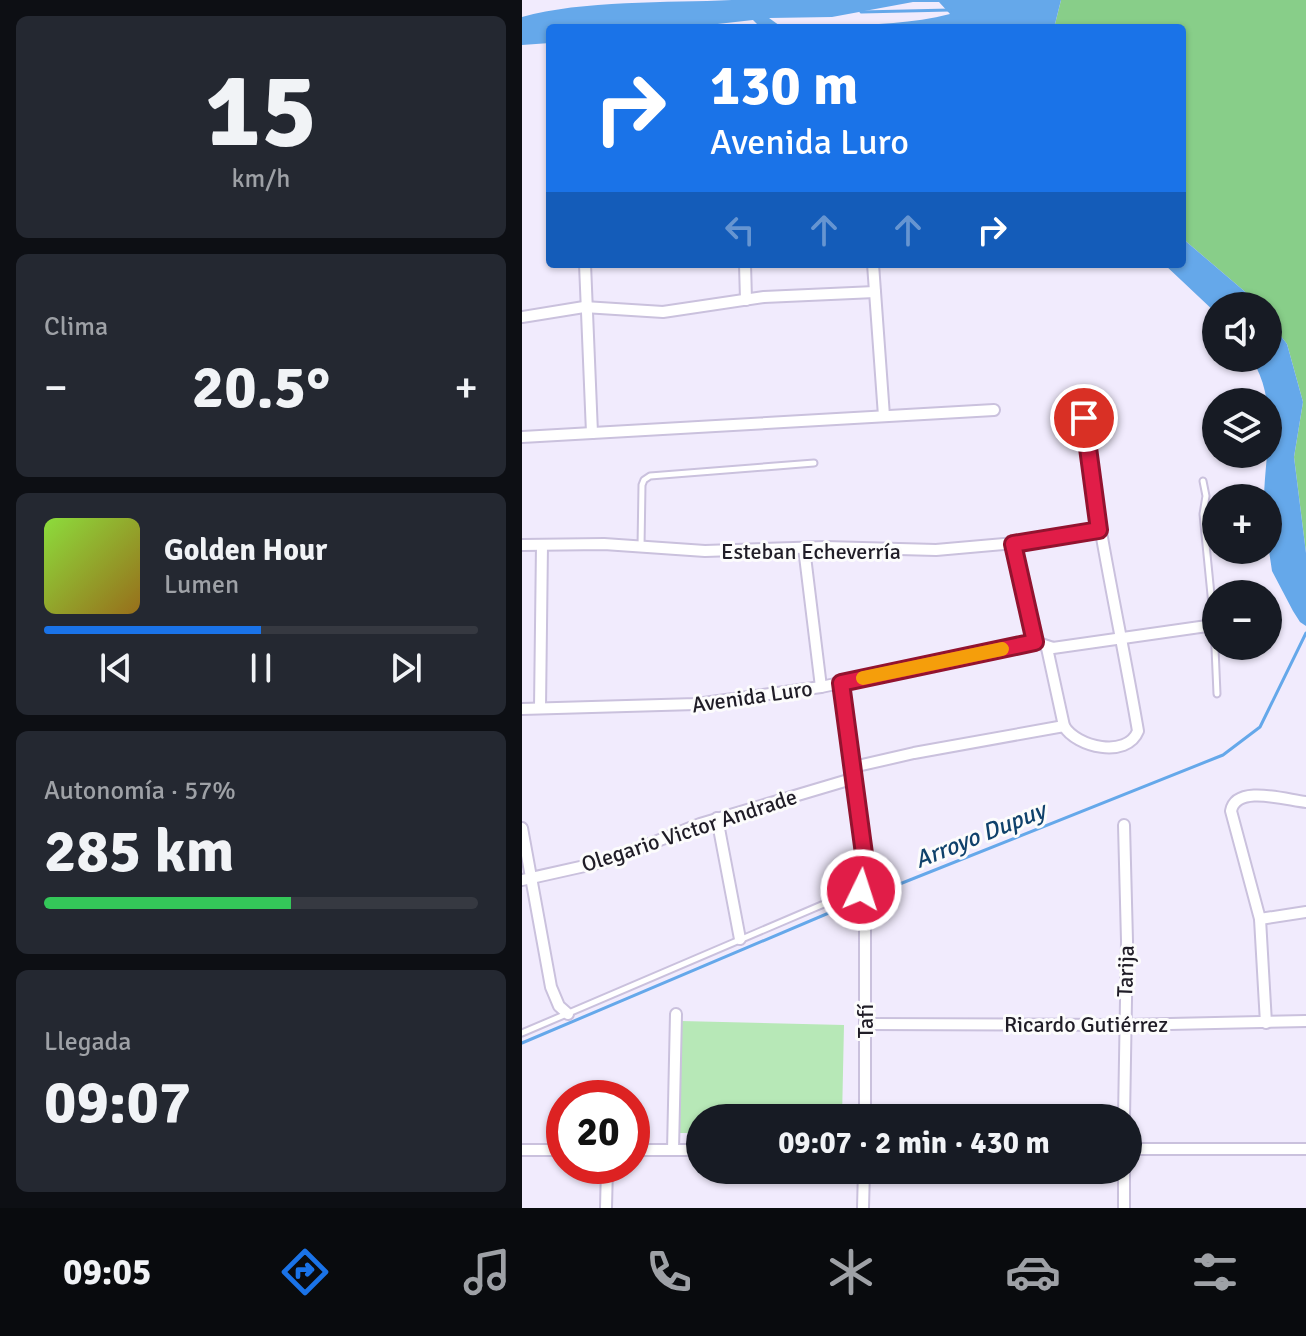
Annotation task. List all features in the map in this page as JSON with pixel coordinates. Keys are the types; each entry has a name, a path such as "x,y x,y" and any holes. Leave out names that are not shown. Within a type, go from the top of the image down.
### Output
{"street":[{"path":"585,268 592,433"},
{"path":"745,268 746,300"},
{"path":"873,268 884,416"},
{"path":"522,317 586,307 663,312 746,300 875,292"},
{"path":"522,437 994,410"},
{"path":"1047,648 1064,726 1076,739 1116,747 1132,740 1138,731 1099,530 1084,418"},
{"name":"Esteban Echeverría","path":"522,545 585,544 705,551 804,548 936,550 1013,544 1099,530"},
{"path":"1013,544 1035,642 1047,648 1202,627"},
{"path":"540,707 542,545"},
{"path":"804,548 821,687"},
{"name":"Avenida Luro","path":"522,709 685,705 821,687 1035,642"},
{"path":"841,683 866,886"},
{"name":"Olegario Victor Andrade","path":"528,879 623,856 677,832 900,755 1064,726"},
{"path":"1266,1023 1260,919 1231,811 1232,805 1236,799 1247,795 1306,802"},
{"path":"717,818 740,939"},
{"name":"Tarija","path":"1124,825 1127,941 1124,1104"},
{"path":"522,828 528,879 551,987 559,1006 568,1014"},
{"path":"1260,919 1306,912"},
{"name":"Tafí","path":"865,924 865,1104"},
{"path":"673,1150 676,1014"},
{"name":"Ricardo Gutiérrez","path":"865,1024 1124,1025 1306,1021"},
{"path":"1142,1149 1306,1149"},
{"path":"522,1150 546,1150"},
{"path":"650,1150 686,1150"},
{"path":"606,1208 607,1184"},
{"path":"863,1208 864,1184"},
{"path":"1124,1184 1124,1208"}],"lane":[{"path":"641,547 642,485 650,476 814,463"},
{"path":"1203,481 1210,580"},
{"path":"1216,660 1217,694"},
{"path":"522,1033 866,886"}],"green space":[{"path":"1061,0 1306,0 1306,553 1294,457 1303,402 1287,344 1282,337 1282,292 1245,292 1186,241 1186,24 1055,24"},
{"path":"681,1021 844,1025 842,1104 686,1104 686,1133 678,1133"}],"water":[{"path":"1061,0 1055,24 884,24 950,14 939,2 913,2 832,17 769,18 777,24 757,24 753,20 718,24 546,24 546,43 522,45 522,17 571,8 653,2"},
{"path":"1186,241 1245,292 1202,292 1202,300 1168,268 1186,268"},
{"path":"1282,337 1287,344 1303,402 1294,457 1306,553 1306,626 1300,622 1282,590 1282,580 1277,580 1272,571 1271,564 1282,564 1282,484 1265,484 1266,468 1282,468 1282,388 1264,388 1260,374 1282,372"}],"waterway":[{"path":"861,12 950,10"},
{"name":"Arroyo Dupuy","path":"522,1043 857,901 1223,755 1260,727 1306,633"}],"slow traffic":[{"path":"863,678 1002,649"}],"route":[{"path":"861,890 866,886 867,876 841,683 1035,642 1013,544 1099,530 1084,418"}]}
